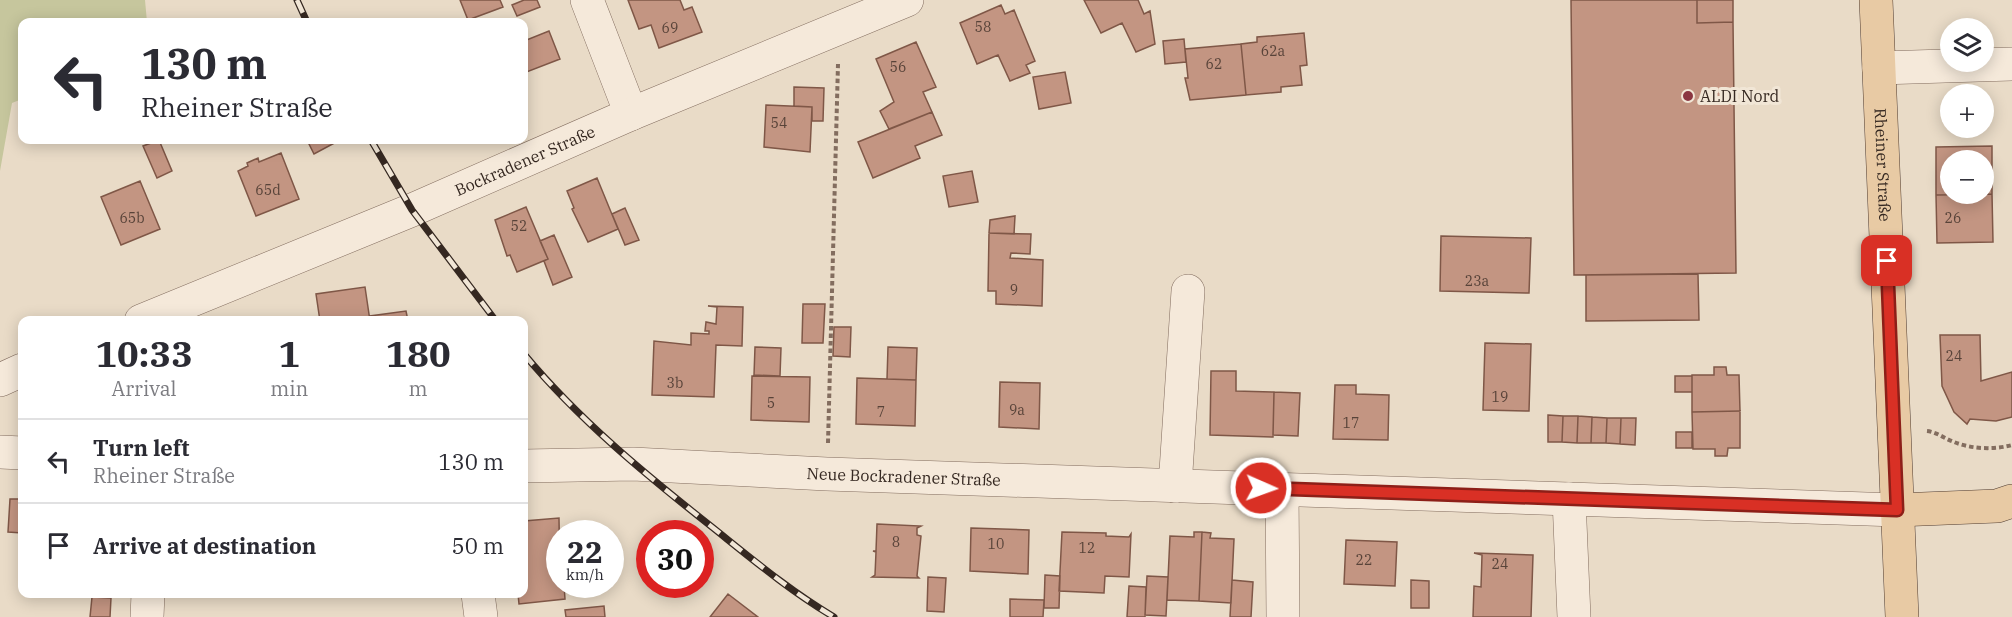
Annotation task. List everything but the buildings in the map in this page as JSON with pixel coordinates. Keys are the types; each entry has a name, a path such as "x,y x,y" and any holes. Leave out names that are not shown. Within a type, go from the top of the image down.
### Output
{"main road":[{"name":"Rheiner Straße","path":"1876,0 1902,617"},
{"path":"1897,510 1997,506 2012,501"}],"street":[{"path":"587,0 631,114"},
{"name":"Bockradener Straße","path":"153,316 412,210 631,114 907,0"},
{"path":"1879,68 2012,64"},
{"path":"1175,486 1188,291"},
{"path":"0,380 18,372"},
{"path":"0,452 18,453"},
{"name":"Neue Bockradener Straße","path":"528,466 633,464 827,474 1897,510"},
{"path":"1282,489 1282,617"},
{"path":"1569,499 1574,617"},
{"path":"147,617 148,598"},
{"path":"479,598 481,617"}],"path":[{"path":"827,474 838,30"},
{"path":"1894,433 1930,430 1954,442 1976,447 2012,445"}],"green space":[{"path":"0,0 145,0 147,18 18,18 18,101 12,103 0,171"}],"railway":[{"path":"297,0 305,18"},
{"path":"373,144 412,210 492,316"},
{"path":"528,359 590,424 638,466 772,574 834,617"}],"place":[{"name":"ALDI Nord","path":"1688,96"}],"route":[{"path":"1261,488 1897,510 1887,261"}]}
